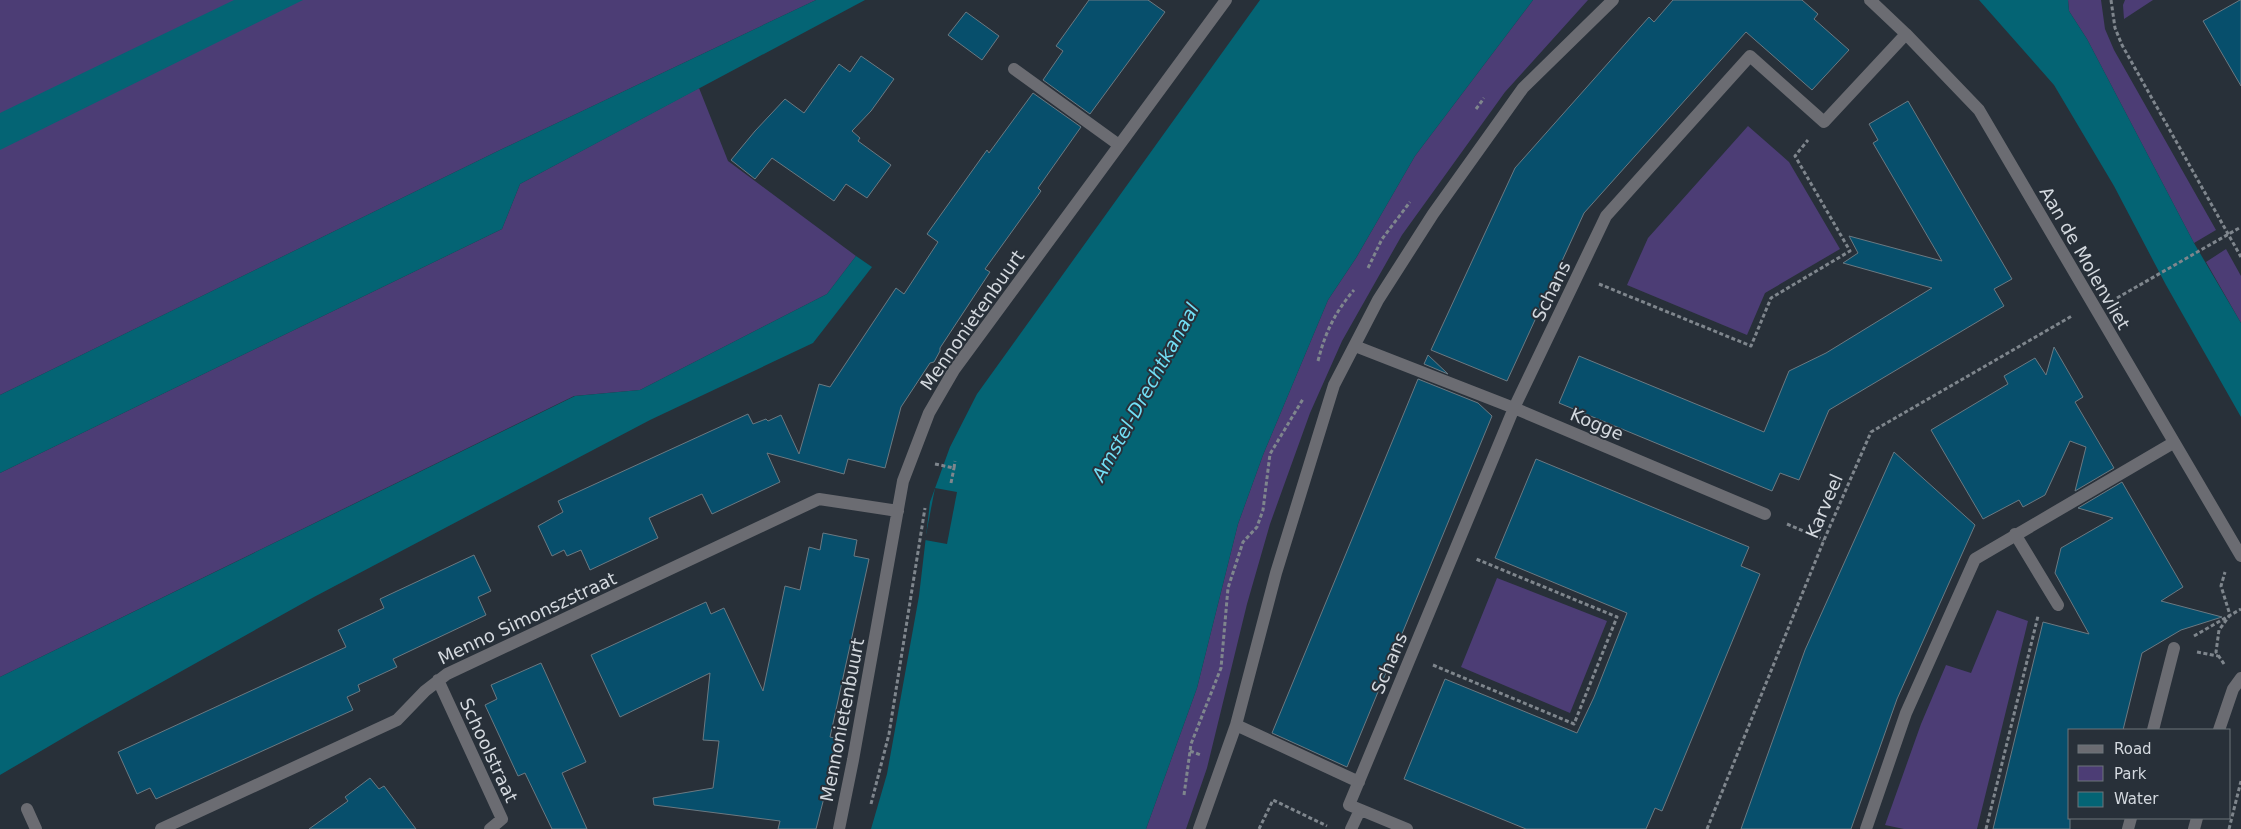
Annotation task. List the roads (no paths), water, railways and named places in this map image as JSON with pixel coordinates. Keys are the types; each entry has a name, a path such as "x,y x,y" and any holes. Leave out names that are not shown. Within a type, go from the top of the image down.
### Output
{"street":[{"name":"Mennonietenbuurt","path":"839,829 903,481 929,413 954,370 1226,0"},
{"path":"1199,829 1236,725 1276,573 1334,385 1378,300 1433,214 1523,88 1613,0"},
{"name":"Aan de Molenvliet","path":"1870,0 1906,34 1979,110 2241,556"},
{"name":"Schans","path":"1351,829 1359,782 1514,408 1606,216 1750,56 1824,122 1906,34"},
{"path":"1014,69 1119,145"},
{"name":"Kogge","path":"1355,346 1514,408 1765,514"},
{"path":"1866,829 1906,712 1975,558 2173,443"},
{"name":"Menno Simonszstraat","path":"161,829 397,720 438,680 819,499 898,511"},
{"path":"2015,534 2058,605"},
{"path":"2153,729 2174,648"},
{"path":"2219,729 2230,695 2240,679"},
{"name":"Schoolstraat","path":"438,680 502,820 490,829"},
{"path":"1236,725 1359,782"},
{"path":"1354,807 1407,829"},
{"path":"27,810 36,829"}],"water":[{"path":"234,0 303,0 0,150 0,113"},
{"path":"816,0 865,0 520,184 502,229 0,473 0,395 502,149"},
{"name":"Amstel-Drechtkanaal","path":"1260,0 1533,0 1415,156 1356,258 1328,300 1263,455 1238,524 1197,688 1146,829 871,829 887,774 919,596 930,502 950,447 977,394"},
{"path":"1979,0 2068,0 2069,11 2087,39 2194,243 2241,323 2241,417 2166,285 2114,186 2054,85"},
{"path":"856,256 872,267 813,343 650,420 314,597 0,775 0,677 575,396 640,390 827,294"}]}
